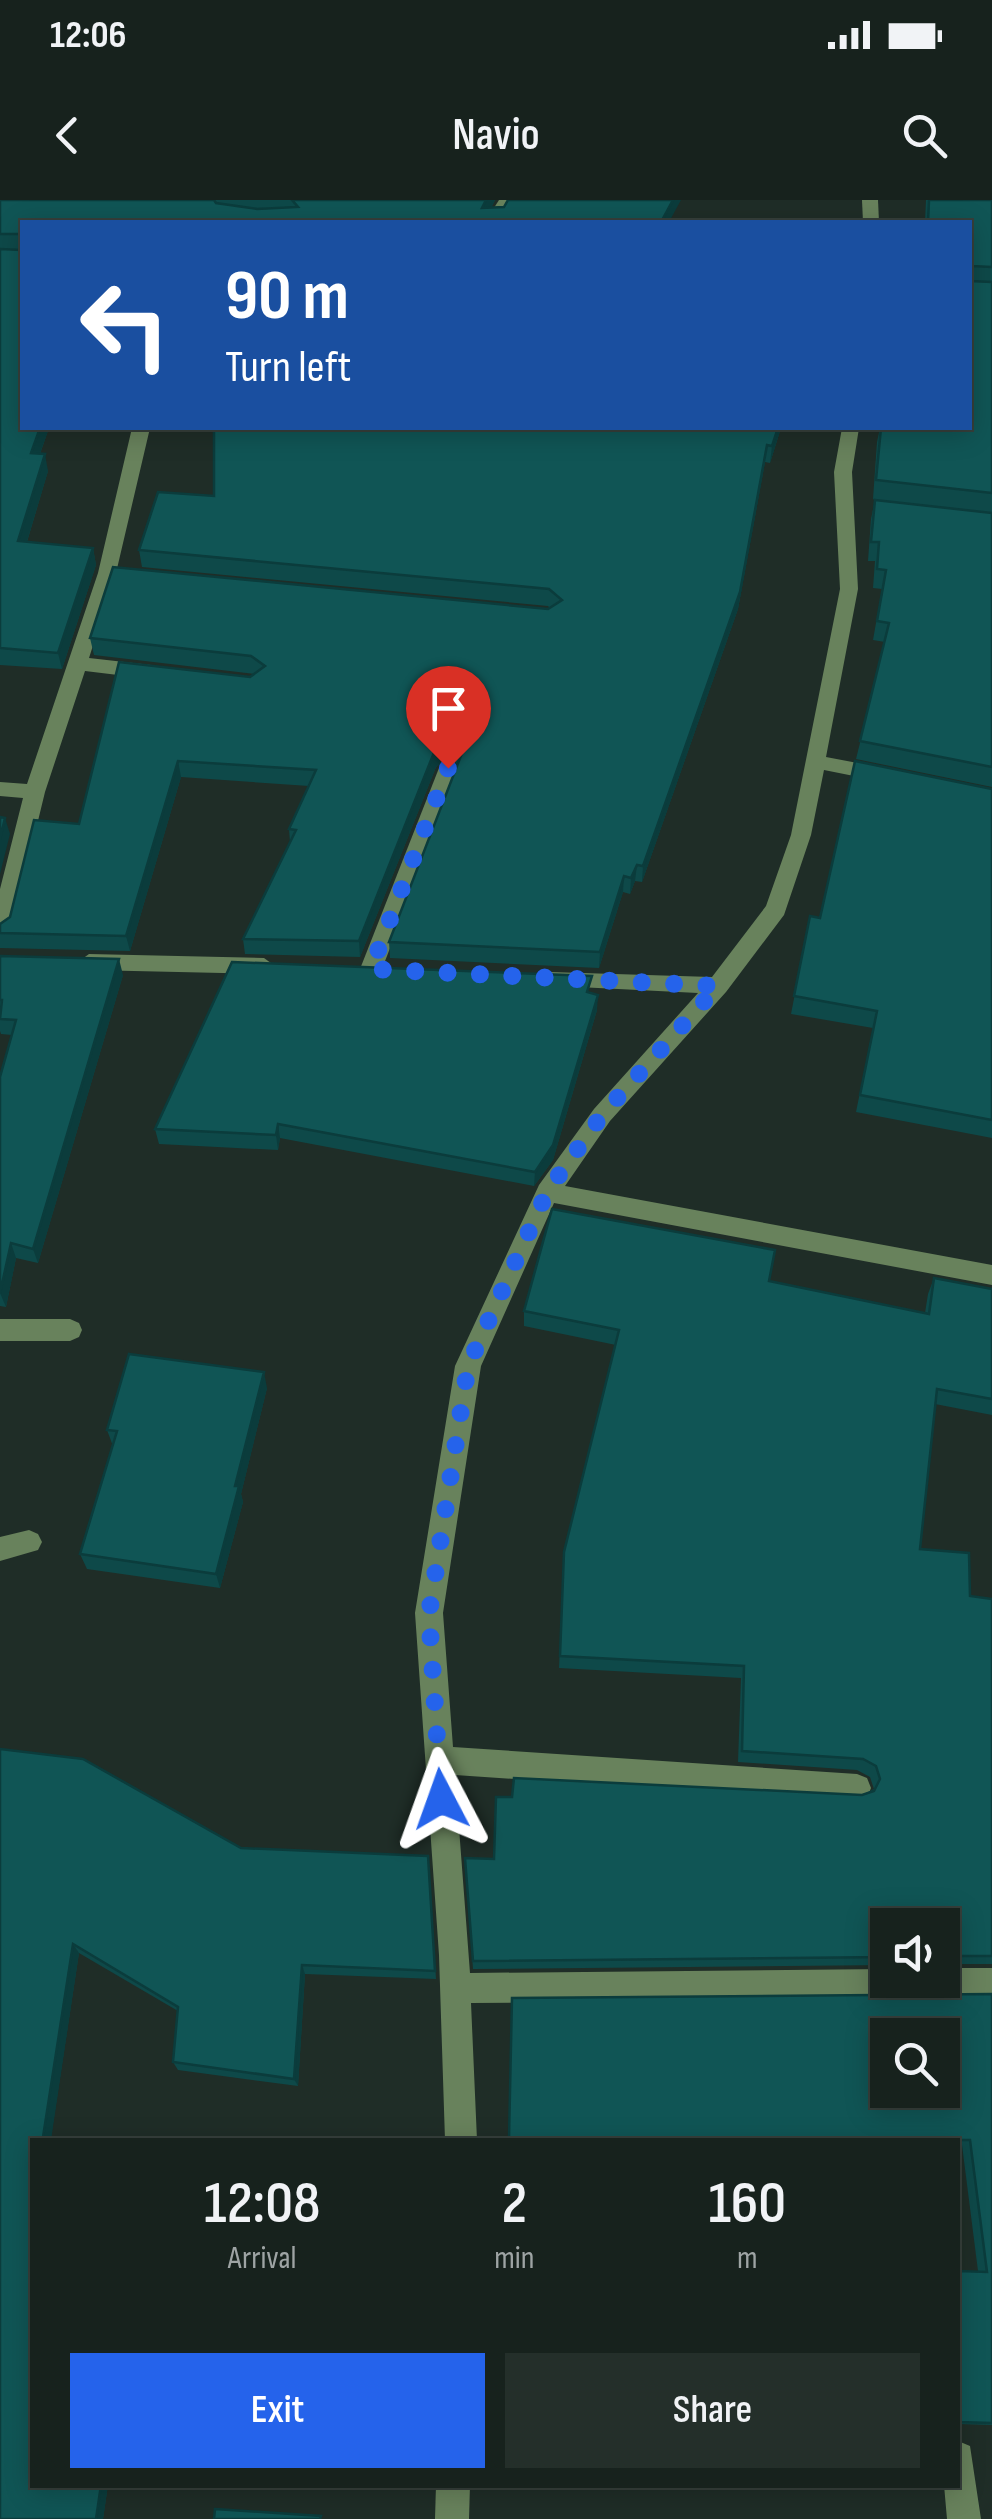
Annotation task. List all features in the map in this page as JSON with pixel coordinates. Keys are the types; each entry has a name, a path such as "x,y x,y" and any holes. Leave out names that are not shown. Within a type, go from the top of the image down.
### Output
{"street":[{"path":"0,932 35,792 76,663 116,574 141,430"},
{"path":"461,2138 455,1988 429,1614 449,1466 468,1366 547,1192 602,1115 718,986 776,909 801,835 849,589 854,507 843,472 850,430"},
{"path":"76,663 174,674"},
{"path":"817,762 914,782"},
{"path":"371,969 448,768"},
{"path":"0,789 35,792"},
{"path":"64,962 294,967"},
{"path":"526,976 718,986"},
{"path":"547,1192 992,1275"},
{"path":"0,1330 70,1330"},
{"path":"0,1549 29,1542"},
{"path":"438,1760 857,1788"},
{"path":"455,1988 992,1983"},
{"path":"960,2478 964,2519"},
{"path":"452,2519 453,2488"}],"building":[{"path":"0,200 214,200 257,209 298,207 292,200 486,200 482,208 504,207 508,200 673,200 662,220 20,220 20,234 0,234"},
{"path":"929,200 992,200 992,267 972,266 972,220 928,220"},
{"path":"0,249 20,250 20,430 39,430 31,453 45,454 18,541 93,548 58,653 0,648"},
{"path":"972,281 992,282 992,493 876,480 881,430 972,430"},
{"path":"214,430 777,430 772,446 767,445 740,592 643,866 637,865 631,878 624,876 600,952 389,942 462,753 449,741 435,750 359,941 243,939 296,830 289,829 316,770 178,761 126,936 0,933 0,924 10,917 34,820 79,824 119,662 250,677 265,666 251,656 90,638 113,567 548,609 562,600 549,589 139,550 158,492 214,496"},
{"path":"875,500 992,513 992,767 860,741 889,623 877,621 886,570 877,569 879,542 871,542"},
{"path":"855,761 992,789 992,1120 860,1095 877,1011 794,996 810,916 820,918"},
{"path":"0,956 119,959 33,1249 11,1243 0,1293 0,1077 16,1020 0,1019"},
{"path":"232,962 592,976 587,992 598,995 553,1145 535,1172 278,1124 276,1135 155,1129"},
{"path":"552,1209 775,1250 769,1281 929,1314 934,1278 992,1289 992,1399 937,1389 920,1549 969,1553 970,1596 992,1599 992,1956 960,1956 960,1908 870,1908 870,1957 473,1961 465,1858 494,1859 496,1797 512,1797 514,1778 862,1795 874,1791 880,1779 876,1766 863,1759 742,1751 744,1666 560,1656 564,1552 619,1330 524,1311"},
{"path":"129,1354 264,1372 216,1574 80,1554 117,1431 107,1430"},
{"path":"0,1749 83,1759 241,1848 428,1856 435,1971 302,1965 294,2079 173,2062 178,2007 73,1944 43,2137 158,2138 30,2138 30,2488 101,2488 96,2519 0,2519"},
{"path":"960,1994 992,1994 992,2423 960,2422 960,2271 987,2272 970,2140 509,2138 512,1998 960,1998"},
{"path":"215,2509 321,2516 214,2519"}],"route":[{"path":"441,1799 429,1614 449,1466 468,1366 547,1192 602,1115 718,986 371,969 448,768"}]}
